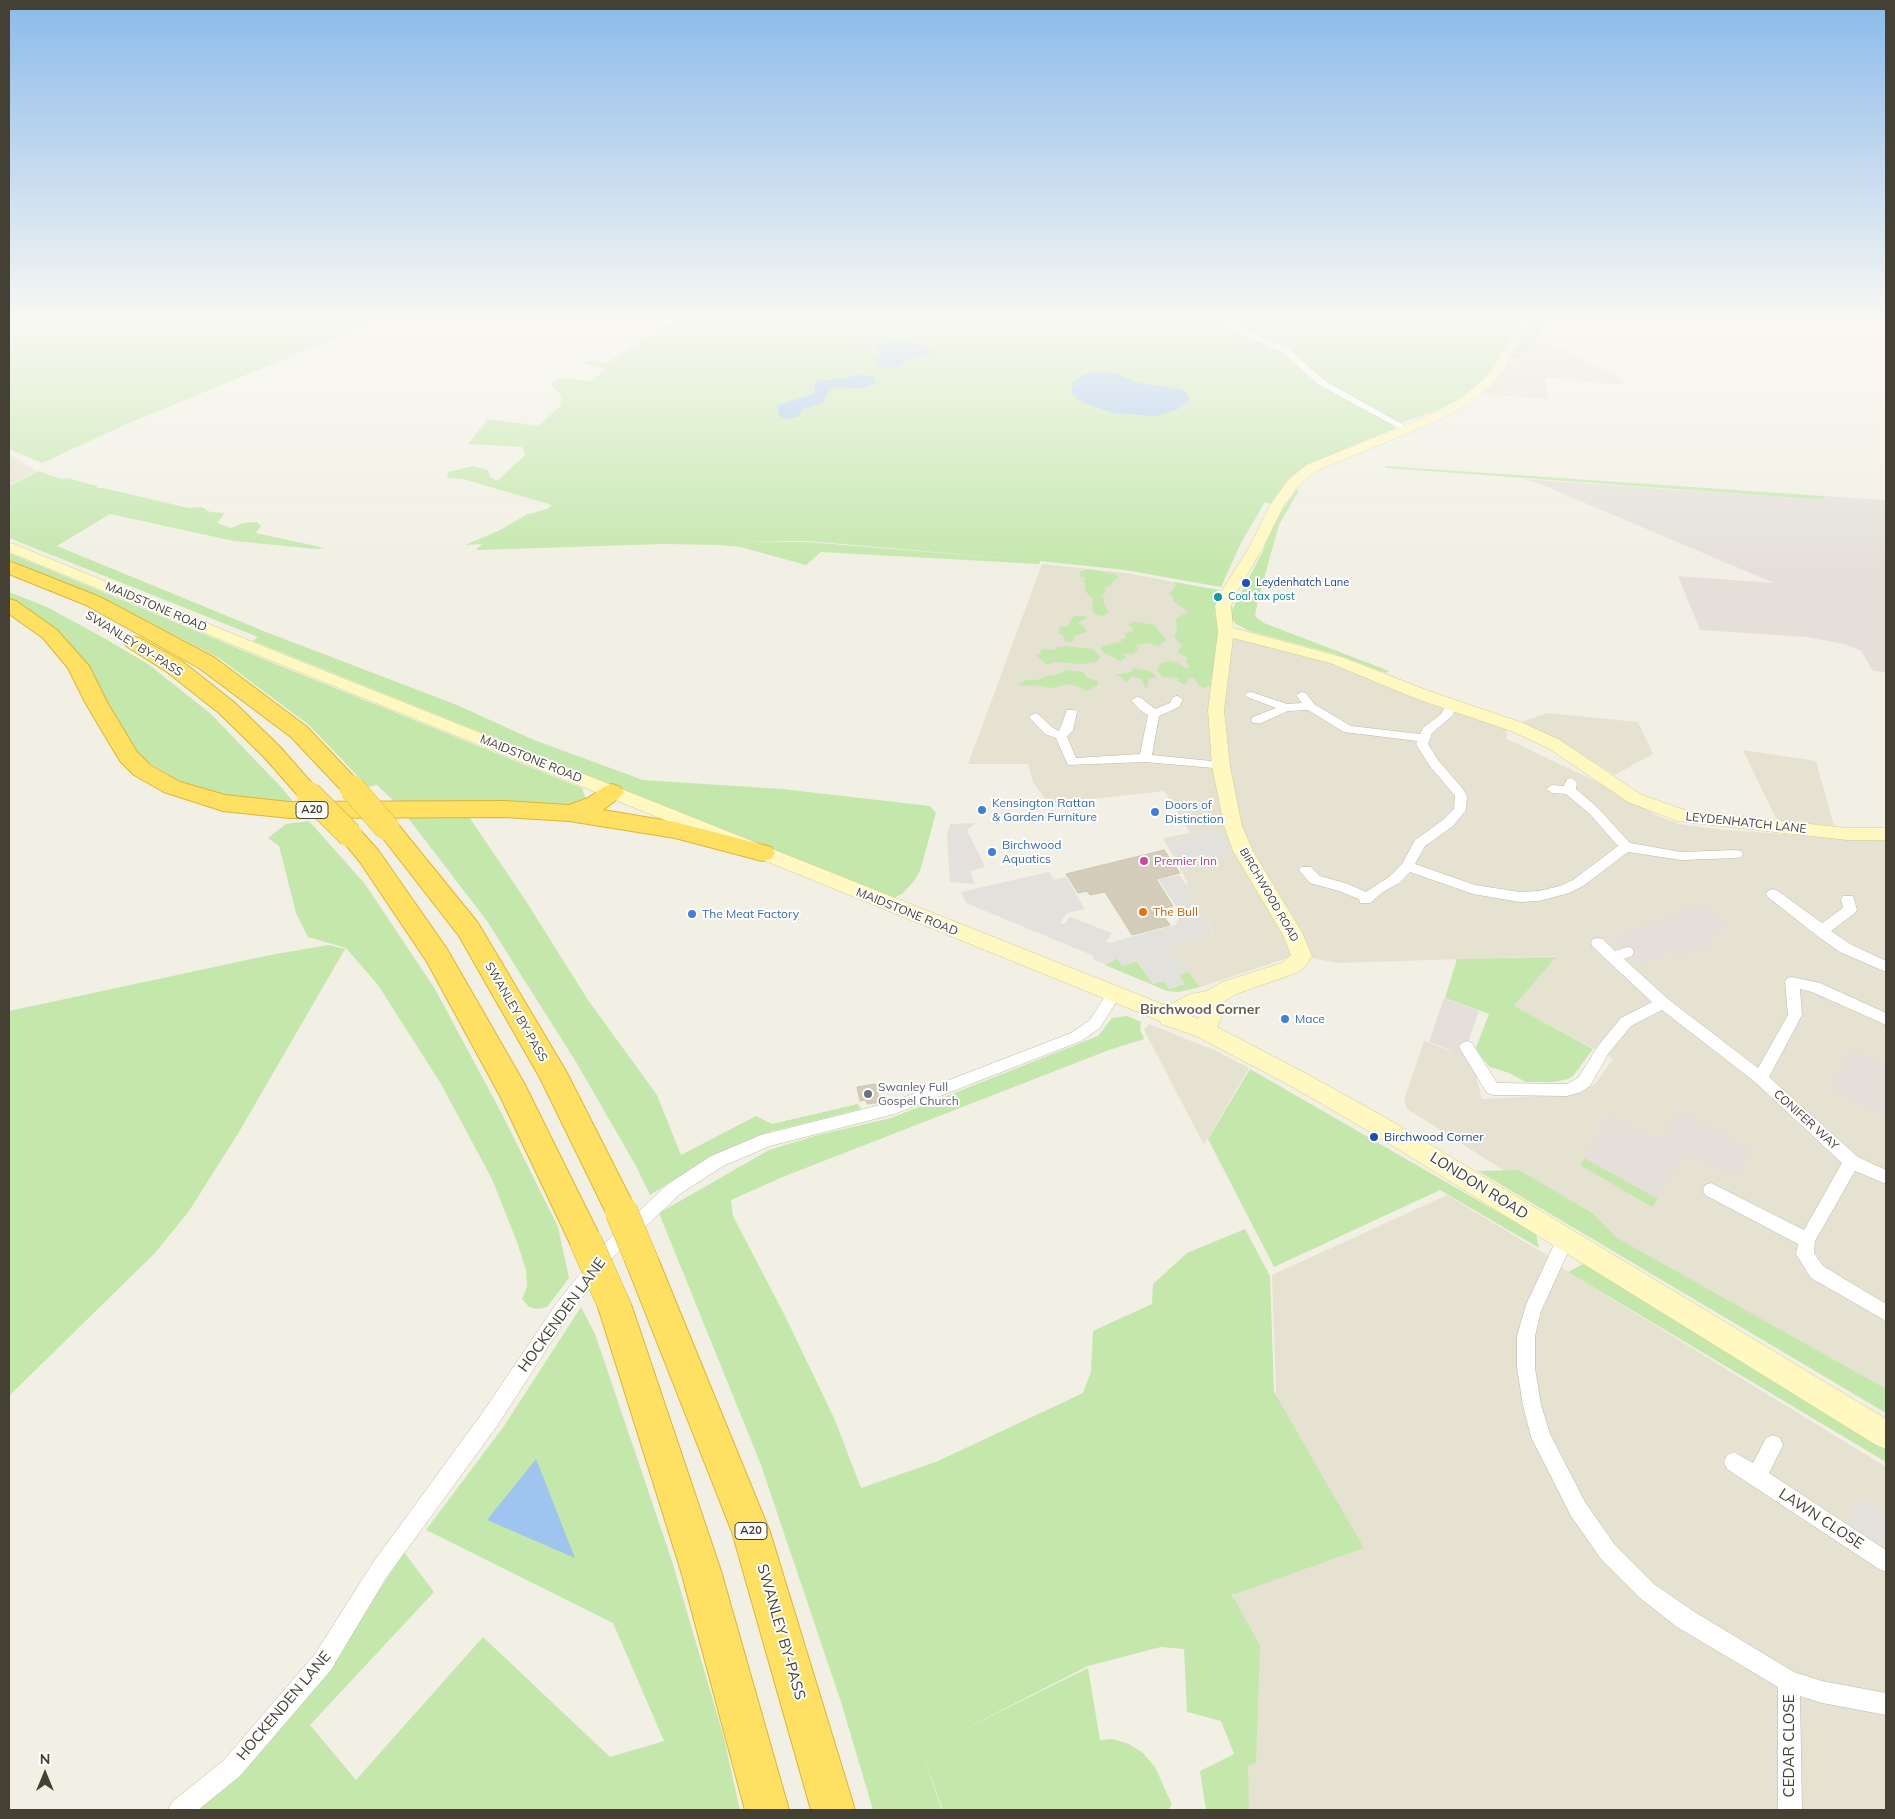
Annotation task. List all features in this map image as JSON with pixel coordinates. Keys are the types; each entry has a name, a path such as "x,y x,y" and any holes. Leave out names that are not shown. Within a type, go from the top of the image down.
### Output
{"highway":[{"name":"SWANLEY BY-PASS","path":"12,573 93,602 207,663 299,732 387,828 468,930 552,1073 621,1211 642,1261 751,1532 833,1810"},
{"name":"SWANLEY BY-PASS","path":"12,573 86,614 174,667 227,708 272,752 309,794 369,856 437,956 513,1092 586,1242 615,1307 701,1571 767,1810"},
{"name":"A20","path":"9,606 50,634 78,666 97,704 128,756 142,770 172,786 223,803 289,810 504,809 569,813 674,830 762,853"},
{"name":"A20","path":"569,813 597,804 612,792"}],"street":[{"path":"1357,402 1407,429"},
{"name":"BIRCHWOOD ROAD","path":"1170,1018 1176,1010 1198,1000 1212,998 1229,988 1289,968 1298,962 1302,956 1293,934 1238,840 1232,826 1221,766 1216,710 1226,632 1223,606 1229,592 1256,548 1276,507 1293,482 1312,468 1326,461 1407,429 1452,408 1460,402"},
{"name":"MAIDSTONE ROAD","path":"9,548 1054,971"},
{"name":"LEYDENHATCH LANE","path":"1226,632 1243,634 1336,660 1423,695 1517,726 1554,744 1634,798 1684,817 1847,834 1886,834"},
{"path":"1251,695 1286,708"},
{"path":"1302,695 1310,706 1336,724 1348,729 1424,738"},
{"path":"1154,714 1175,705 1177,699"},
{"path":"1137,700 1144,708 1154,714"},
{"path":"1306,870 1315,880 1343,887 1367,899 1378,889 1394,880 1408,866 1420,843 1448,823 1460,810 1460,796 1457,789 1425,752 1422,744 1427,731 1446,716 1452,704"},
{"path":"1257,720 1286,708 1310,706"},
{"path":"1061,736 1067,730 1071,712"},
{"path":"1145,758 1154,714"},
{"path":"1035,717 1049,731 1061,736 1072,762 1145,758 1221,766"},
{"path":"1552,789 1570,786 1594,810 1626,848 1681,856 1736,854"},
{"path":"1408,866 1473,889 1512,896 1539,896 1564,890 1578,883 1626,848"},
{"path":"1773,894 1845,948 1886,967"},
{"path":"1821,930 1850,910 1848,899"},
{"name":"CONIFER WAY","path":"1598,943 1620,954 1663,1003 1760,1078 1852,1162 1886,1177"},
{"name":"LONDON ROAD","path":"1054,971 1204,1030 1299,1080 1371,1121 1886,1435"},
{"path":"1760,1078 1795,1014 1792,982 1815,987 1886,1019"},
{"name":"HOCKENDEN LANE","path":"180,1810 232,1768 323,1662 379,1571 490,1419 562,1310 609,1250 674,1189 718,1161 767,1140 894,1108 1076,1037 1095,1024 1113,995"},
{"path":"1204,1030 1213,1011 1212,998"},
{"path":"1467,1047 1493,1089 1567,1090 1575,1088 1584,1082 1604,1050 1626,1022 1663,1003"},
{"path":"1852,1162 1807,1240 1805,1254 1817,1272 1886,1314"},
{"path":"1711,1190 1807,1240"},
{"path":"1565,1239 1532,1311 1526,1336 1526,1368 1532,1405 1542,1436 1558,1474 1578,1509 1608,1552 1647,1591 1686,1619 1789,1681 1822,1692 1886,1704"},
{"path":"1756,1477 1773,1445"},
{"name":"LAWN CLOSE","path":"1734,1462 1886,1562"},
{"name":"CEDAR CLOSE","path":"1789,1681 1790,1810"}],"shaded area":[{"path":"9,455 18,459 36,471 9,485"},
{"path":"1523,479 1826,500 1825,496 1886,500 1886,672 1873,671 1861,651 1844,644 1806,637 1700,630 1678,576 1774,583 1540,484"},
{"path":"1042,564 1127,573 1220,591 1216,605 1221,636 1266,642 1298,652 1350,670 1377,683 1442,708 1482,718 1506,727 1507,739 1608,787 1658,816 1679,824 1725,830 1886,841 1886,1400 1570,1212 1407,1109 1404,1100 1424,1041 1464,1057 1474,1069 1482,1099 1575,1094 1595,1084 1613,1059 1514,1006 1556,956 1337,963 1292,954 1288,958 1200,987 1170,947 1214,932 1185,891 1190,890 1186,884 1188,883 1163,838 1190,833 1164,791 1049,804 1033,782 1028,764 968,764"},
{"path":"1547,713 1638,722 1653,754 1615,775 1558,740 1522,722"},
{"path":"1743,750 1816,761 1834,826 1777,821"},
{"path":"976,823 967,830 985,867 970,871 975,884 950,882 947,836 950,824"},
{"path":"1220,830 1223,835 1227,834 1232,844 1230,845 1236,853 1179,862 1166,840"},
{"path":"1049,872 1054,880 1066,877 1085,909 1067,913 1060,923 1064,924 1070,917 1112,933 1106,942 1109,943 1175,925 1181,914 1158,879 1179,875 1190,890 1185,891 1214,933 1170,947 1188,971 1179,975 1185,984 1169,989 1164,981 1153,984 1138,961 1122,966 1117,958 1105,964 1092,959 1094,956 966,903 961,892"},
{"path":"1704,902 1732,927 1707,935 1718,944 1683,957 1671,953 1640,965 1611,937"},
{"path":"1444,998 1479,1011 1462,1059 1449,1050 1429,1042"},
{"path":"1149,1024 1216,1051 1249,1068 1204,1145 1144,1030"},
{"path":"1850,1048 1886,1065 1886,1117 1829,1089"},
{"path":"1678,1109 1752,1148 1736,1179 1686,1154 1657,1198 1583,1157 1610,1113 1661,1139"},
{"path":"1447,1195 1545,1254 1568,1272 1886,1467 1886,1810 1248,1810 1226,1640 1234,1597 1232,1563 1268,1460 1276,1392 1272,1275"},
{"path":"1858,1497 1886,1515 1886,1554 1847,1529"}],"green space":[{"path":"9,402 180,402 42,463 9,449"},
{"path":"561,402 1459,402 1452,408 1426,414 1401,423 1390,420 1396,428 1324,458 1288,480 1270,504 1265,502 1241,543 1221,587 1125,570 1040,561 1039,564 821,552 806,565 740,547 718,545 664,544 476,550 482,544 465,545 500,530 526,515 547,509 552,505 463,479 447,478 448,472 473,466 488,470 490,477 497,481 525,455 522,447 468,444 488,419 538,426 560,406","holes":["735,541 808,541 1037,561 808,542"]},
{"path":"1385,466 1824,496 1826,500 1387,468"},
{"path":"38,471 61,479 68,478 97,486 97,488 189,508 202,507 210,512 225,513 217,523 231,528 243,523 257,522 261,526 256,533 325,548 316,549 234,541 110,514 57,546 266,632 457,705 534,740 643,780 782,789 930,806 936,813 920,871 902,894 894,898 253,641 258,637 9,538 9,486"},
{"path":"1297,489 1298,492 1279,525 1255,614 1264,623 1389,671 1386,673 1335,654 1249,631 1236,624 1232,619 1232,610 1263,551 1275,520"},
{"path":"9,553 273,663 582,788 586,800 572,807 397,804 377,785 368,787 309,725 219,658 117,605 9,560"},
{"path":"1087,569 1119,575 1117,575 1119,577 1112,584 1104,588 1106,590 1104,595 1100,596 1104,599 1104,604 1109,613 1102,616 1094,614 1092,610 1093,599 1086,592 1084,579 1086,577 1081,577 1080,572"},
{"path":"1174,582 1219,590 1214,614 1220,633 1213,678 1209,679 1211,684 1205,688 1199,686 1194,678 1189,678 1186,684 1182,684 1178,681 1179,678 1163,677 1157,671 1161,663 1170,661 1178,663 1187,669 1190,666 1186,662 1188,658 1177,652 1183,645 1174,637 1177,631 1176,618 1189,612 1173,601 1173,597 1169,594 1176,586"},
{"path":"9,592 47,607 148,664 211,714 295,804 224,796 177,780 143,759 121,731 85,663 38,617 9,599"},
{"path":"1075,616 1086,616 1088,618 1078,623 1084,626 1087,632 1074,636 1074,640 1071,642 1065,642 1063,635 1058,634 1060,626 1067,627"},
{"path":"1132,621 1155,625 1167,640 1161,643 1160,646 1146,643 1138,645 1136,646 1139,650 1132,654 1123,653 1126,658 1120,661 1100,649 1103,646 1120,642 1122,641 1120,639 1126,638 1125,633 1133,631 1128,624 1131,624"},
{"path":"1066,646 1092,649 1100,656 1099,659 1096,662 1081,664 1055,662 1047,665 1036,655 1039,655 1042,649 1055,650 1057,647"},
{"path":"1134,668 1150,671 1157,677 1149,679 1148,686 1145,688 1142,679 1131,676 1128,682 1124,682 1123,678 1114,675 1131,672"},
{"path":"1068,670 1083,672 1086,677 1098,681 1098,685 1086,691 1080,687 1068,684 1052,688 1033,685 1020,686 1019,684 1026,680 1037,680"},
{"path":"405,814 467,814 524,898 588,1000 657,1095 681,1155 756,1116 772,1124 858,1104 861,1109 765,1133 712,1157 650,1195 636,1166 576,1062 487,921"},
{"path":"309,821 365,884 435,989 502,1114 558,1227 569,1278 547,1307 538,1309 529,1307 522,1299 527,1287 526,1270 492,1179 441,1084 378,985 346,948 308,937 296,913 279,846 268,838 286,824"},
{"path":"329,945 345,949 239,1132 189,1211 155,1253 9,1396 9,1011 270,955"},
{"path":"1556,957 1514,1006 1593,1049 1573,1076 1568,1079 1554,1082 1526,1082 1509,1073 1490,1067 1475,1050 1489,1014 1445,998 1457,959"},
{"path":"1117,958 1122,966 1137,961 1153,984 1164,981 1169,989 1185,984 1179,975 1188,971 1200,987 1179,992 1167,991 1105,965"},
{"path":"1127,1016 1141,1022 1140,1030 1144,1039 1109,1050 785,1176 731,1200 733,1216 785,1316 835,1420 861,1488 938,1461 1083,1393 1091,1372 1093,1331 1152,1304 1153,1284 1187,1253 1245,1229 1270,1276 1274,1392 1364,1548 1232,1595 1260,1645 1256,1763 1248,1766 1249,1810 1206,1810 1200,1771 1234,1754 1221,1721 1187,1712 1184,1649 1161,1647 1088,1666 955,1734 1088,1668 1100,1740 1113,1739 1129,1744 1143,1753 1155,1767 1172,1805 1168,1810 943,1810 921,1751 942,1810 873,1810 841,1702 761,1465 659,1213 769,1150 818,1135 891,1118 1098,1036 1112,1018"},
{"path":"1250,1069 1536,1234 1539,1248 1440,1190 1274,1267 1208,1139"},
{"path":"1584,1158 1658,1199 1652,1207 1580,1165"},
{"path":"1519,1170 1592,1213 1617,1238 1886,1389 1886,1413 1478,1171"},
{"path":"1585,1263 1886,1448 1886,1462 1568,1272"},
{"path":"581,1307 595,1334 672,1561 724,1738 740,1810 196,1810 238,1777 329,1668 404,1552 434,1592 310,1725 356,1780 483,1637 610,1757 664,1741 613,1623 426,1530 504,1426"}],"water":[{"path":"788,402 824,402 802,409 798,417 785,419 778,415 777,406"},
{"path":"1082,402 1187,402 1176,410 1156,416 1113,413"},
{"path":"536,1459 575,1558 487,1520"}],"building":[{"path":"1164,850 1180,873 1156,879 1173,906 1165,908 1170,915 1164,917 1170,925 1132,935 1105,892 1090,895 1087,891 1078,893 1066,874"},
{"name":"Swanley Full Gospel Church","path":"875,1084 880,1102 867,1104 866,1100 860,1101 857,1087"}],"place":[{"name":"Leydenhatch Lane","path":"1246,583"},
{"name":"Coal tax post","path":"1218,597"},
{"name":"Kensington Rattan & Garden Furniture","path":"982,810"},
{"name":"Doors of Distinction","path":"1155,812"},
{"name":"Birchwood Aquatics","path":"992,852"},
{"name":"Premier Inn","path":"1144,861"},
{"name":"The Bull","path":"1143,912"},
{"name":"The Meat Factory","path":"692,914"},
{"name":"Mace","path":"1285,1019"},
{"name":"Swanley Full Gospel Church","path":"868,1094"},
{"name":"Birchwood Corner","path":"1374,1137"}],"district":[{"name":"Birchwood Corner","path":"1200,1010"}]}
